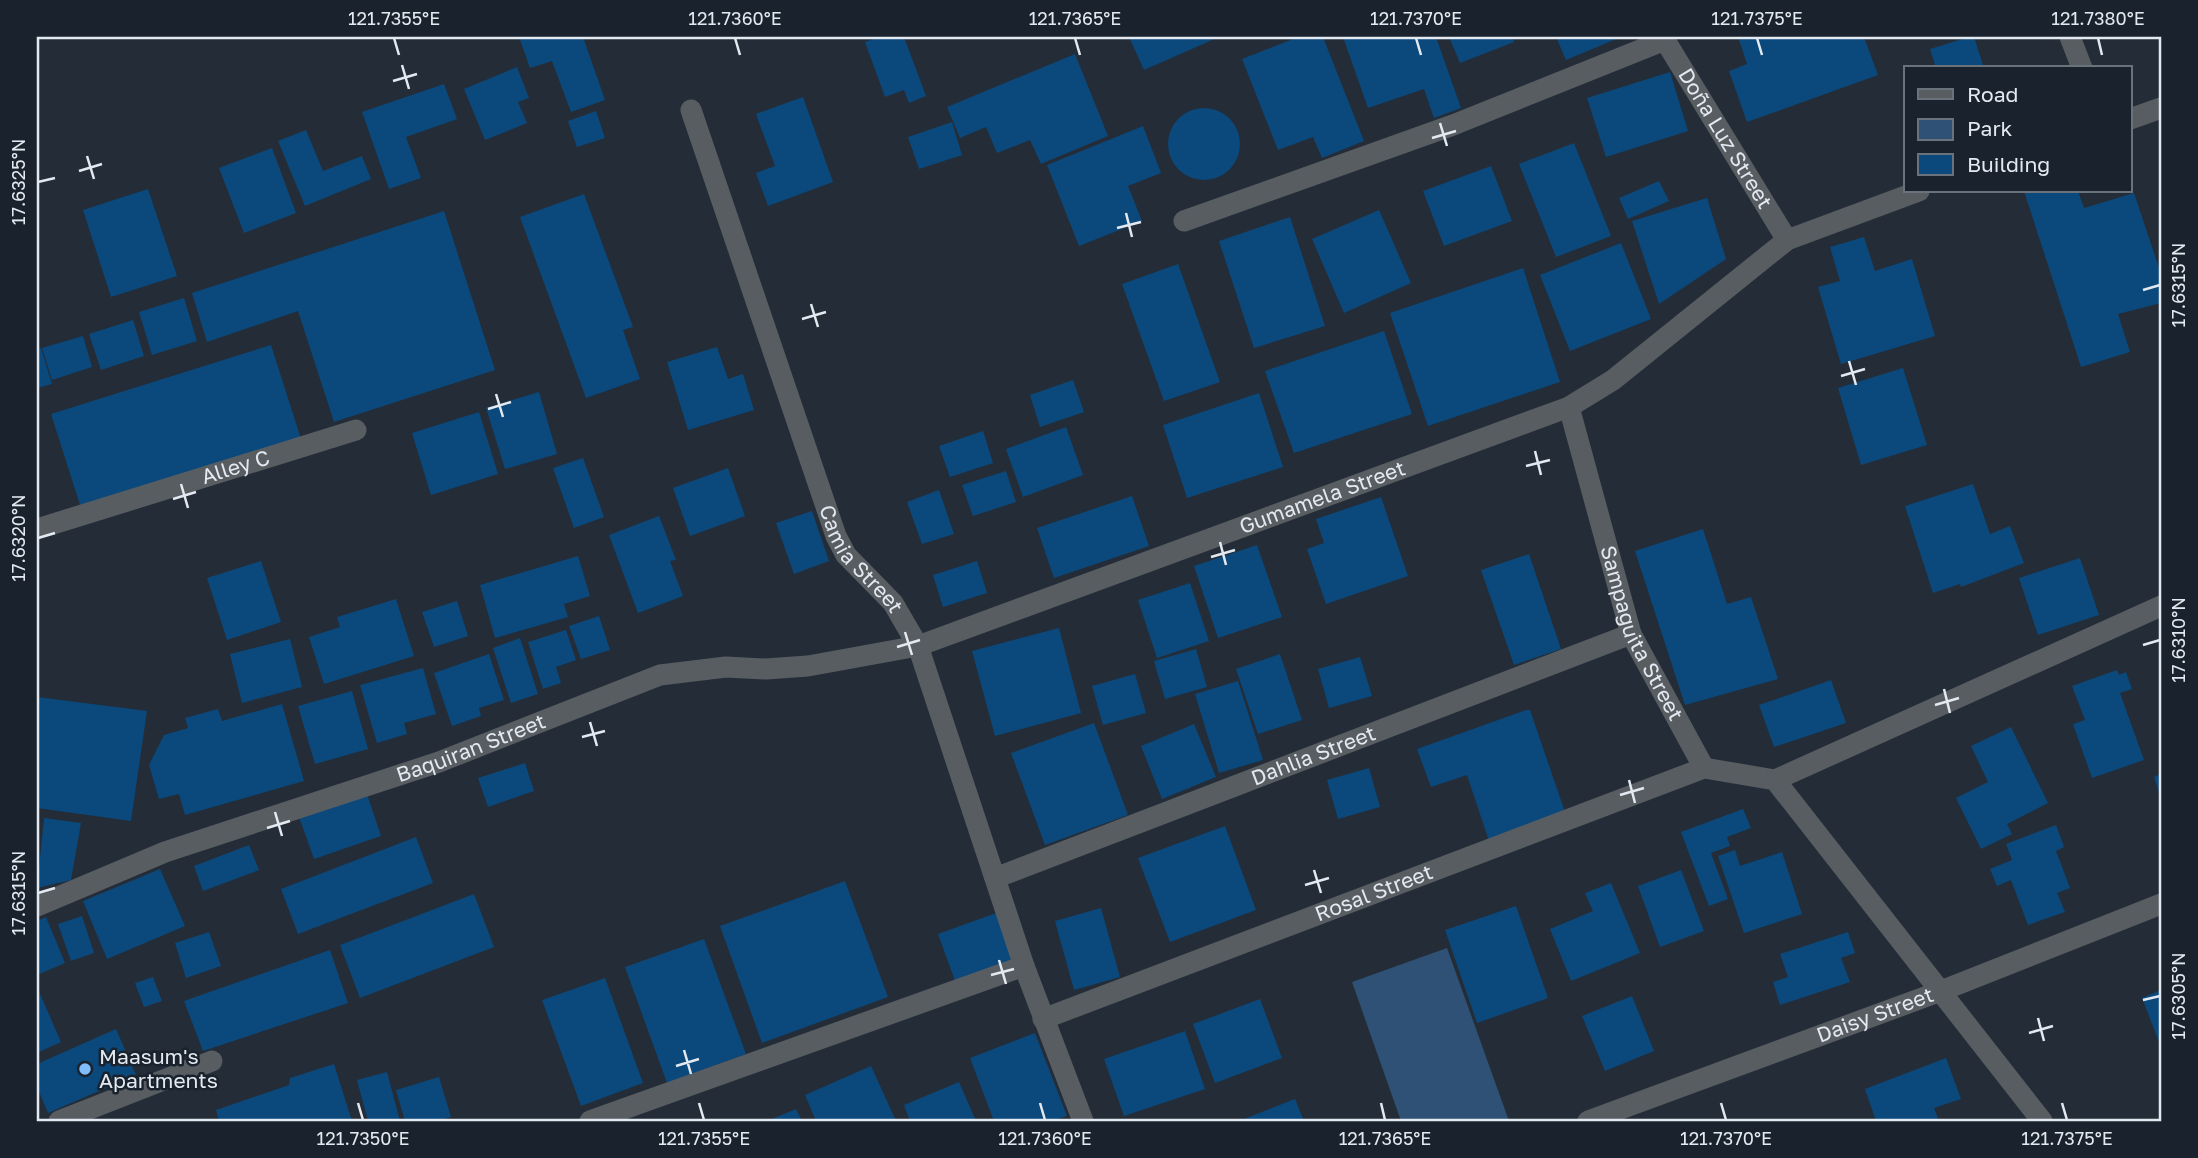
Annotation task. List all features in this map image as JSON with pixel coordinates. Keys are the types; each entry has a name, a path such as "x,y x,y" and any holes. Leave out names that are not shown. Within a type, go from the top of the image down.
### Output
{"street":[{"path":"2070,37 2081,66"},
{"path":"1184,221 1453,125 1664,38"},
{"name":"Doña Luz Street","path":"1664,38 1787,240"},
{"path":"2132,118 2161,108"},
{"name":"Camia Street","path":"691,110 836,536 846,555 893,603 918,646 1024,966 1083,1121"},
{"path":"1569,407 1613,380 1787,240 1916,192"},
{"name":"Gumamela Street","path":"918,646 1569,407"},
{"name":"Sampaguita Street","path":"1569,407 1631,634 1704,768"},
{"name":"Alley C","path":"37,529 356,430"},
{"path":"1704,768 1775,780 2161,606"},
{"name":"Dahlia Street","path":"995,878 1631,634"},
{"name":"Baquiran Street","path":"37,906 165,852 439,762 660,675 726,667 766,669 808,666 918,646"},
{"name":"Rosal Street","path":"1043,1019 1704,768"},
{"path":"1775,780 2042,1121"},
{"name":"Daisy Street","path":"1588,1121 1941,990 2161,904"},
{"path":"590,1121 1024,966"},
{"path":"59,1121 212,1061"}],"green space":[{"path":"1447,948 1509,1121 1401,1121 1352,982"}],"building":[{"path":"519,37 583,37 605,100 571,112 552,61 530,68"},
{"path":"879,37 904,37 926,96 909,103 904,90 885,97 865,42"},
{"path":"1129,37 1219,37 1144,70"},
{"path":"1298,37 1323,37 1364,141 1322,158 1313,137 1278,150 1242,59"},
{"path":"1343,37 1436,37 1461,108 1434,118 1424,89 1368,108"},
{"path":"1449,37 1512,37 1514,42 1460,63"},
{"path":"1556,37 1621,37 1566,60"},
{"path":"1738,37 1864,37 1878,75 1747,122 1729,71 1747,64"},
{"path":"1974,37 1983,66 1935,66 1930,49"},
{"path":"1075,54 1108,136 1041,164 1030,140 997,153 986,127 960,138 947,107"},
{"path":"517,67 529,98 518,102 527,123 485,140 464,89"},
{"path":"1670,72 1688,131 1606,157 1587,98"},
{"path":"444,84 457,119 406,137 421,178 389,189 362,112"},
{"path":"803,97 833,182 768,206 756,173 775,166 756,114"},
{"path":"1204,108 1224,114 1234,124 1240,144 1234,164 1224,174 1204,180 1184,174 1174,164 1168,144 1174,124 1184,114"},
{"path":"596,111 605,138 577,147 568,121"},
{"path":"952,122 962,155 919,169 908,137"},
{"path":"1143,126 1161,173 1128,186 1142,221 1079,246 1047,165"},
{"path":"306,130 323,171 362,156 371,179 305,206 278,141"},
{"path":"1574,143 1611,236 1556,257 1519,164"},
{"path":"272,148 296,213 244,233 219,168"},
{"path":"1491,166 1512,221 1444,246 1423,191"},
{"path":"1659,181 1669,201 1628,219 1619,198"},
{"path":"148,189 177,276 111,297 83,210"},
{"path":"2024,192 2078,192 2084,208 2134,193 2161,274 2161,303 2118,314 2130,352 2081,367"},
{"path":"584,194 633,327 623,330 640,379 586,398 520,217"},
{"path":"1707,198 1726,259 1659,304 1632,221"},
{"path":"1379,210 1411,283 1344,313 1312,239"},
{"path":"444,211 495,370 334,422 298,311 207,342 192,293"},
{"path":"1290,217 1325,326 1254,348 1219,241"},
{"path":"1864,237 1875,271 1912,259 1935,336 1841,364 1818,287 1840,281 1830,247"},
{"path":"1621,243 1651,319 1570,351 1540,275"},
{"path":"1178,264 1220,382 1164,401 1122,284"},
{"path":"1523,268 1560,382 1428,426 1390,313"},
{"path":"184,298 197,341 152,355 139,312"},
{"path":"133,320 144,356 101,370 89,334"},
{"path":"1384,331 1412,414 1294,453 1265,371"},
{"path":"83,336 92,367 52,380 42,348"},
{"path":"271,345 301,439 81,508 51,414"},
{"path":"717,347 728,379 743,374 754,410 688,430 667,362"},
{"path":"41,348 52,384 37,388 37,349"},
{"path":"1903,368 1927,445 1861,465 1838,388"},
{"path":"1073,380 1084,412 1040,427 1030,395"},
{"path":"539,392 557,454 505,469 486,408"},
{"path":"1259,393 1283,467 1187,498 1163,425"},
{"path":"479,412 498,474 431,495 412,433"},
{"path":"1066,427 1083,475 1023,497 1006,449"},
{"path":"983,431 993,463 950,477 939,446"},
{"path":"583,458 604,517 574,528 553,468"},
{"path":"728,468 745,516 690,536 673,488"},
{"path":"1006,471 1016,502 973,516 962,485"},
{"path":"1973,484 1990,534 2010,526 2024,563 1961,587 1960,584 1933,593 1905,506"},
{"path":"939,490 954,534 922,544 907,502"},
{"path":"1132,496 1149,546 1054,578 1037,528"},
{"path":"1381,497 1408,576 1326,604 1307,549 1324,543 1316,519"},
{"path":"812,511 829,561 794,574 776,523"},
{"path":"659,516 676,560 670,561 683,596 638,613 609,535"},
{"path":"1703,529 1727,604 1751,597 1778,679 1685,705 1635,551"},
{"path":"1257,545 1282,617 1218,638 1194,566"},
{"path":"1529,554 1561,649 1514,665 1481,570"},
{"path":"578,556 590,596 564,604 568,617 495,638 480,585"},
{"path":"2080,558 2099,615 2038,635 2019,578"},
{"path":"261,561 281,622 227,640 207,578"},
{"path":"977,561 987,593 943,607 933,575"},
{"path":"1190,583 1209,641 1157,658 1138,600"},
{"path":"396,599 414,656 324,684 309,637 340,627 337,617"},
{"path":"457,601 468,636 434,647 422,612"},
{"path":"599,616 610,650 581,659 569,626"},
{"path":"1059,628 1081,713 995,736 972,651"},
{"path":"566,630 576,660 556,667 561,683 543,689 528,642"},
{"path":"520,638 538,694 511,703 493,648"},
{"path":"290,639 302,687 242,703 230,654"},
{"path":"1196,649 1207,687 1165,699 1154,661"},
{"path":"489,654 504,700 479,708 481,716 452,726 434,673"},
{"path":"1280,654 1302,720 1258,734 1236,669"},
{"path":"1360,657 1372,696 1329,708 1318,669"},
{"path":"423,668 436,714 404,723 407,734 377,743 360,685"},
{"path":"2117,670 2119,675 2126,672 2132,689 2120,693 2144,760 2092,778 2073,724 2085,720 2072,686"},
{"path":"1135,674 1146,713 1103,725 1092,686"},
{"path":"1831,680 1846,723 1774,747 1759,705"},
{"path":"1238,681 1263,760 1219,773 1195,694"},
{"path":"352,691 368,749 315,764 298,706"},
{"path":"37,697 147,711 131,821 37,808"},
{"path":"282,704 304,781 185,815 179,794 159,799 149,765 164,735 188,728 185,718 218,709 222,721"},
{"path":"1530,710 1566,815 1489,841 1467,775 1431,787 1417,749"},
{"path":"1094,723 1128,815 1045,845 1011,753"},
{"path":"1194,724 1216,777 1162,799 1141,746"},
{"path":"2011,727 2048,803 2007,824 2012,834 1981,849 1956,798 1988,782 1971,746"},
{"path":"525,763 534,791 488,807 478,778"},
{"path":"1369,768 1380,807 1338,819 1327,780"},
{"path":"2161,774 2161,798 2154,777"},
{"path":"367,794 381,836 314,859 299,817"},
{"path":"1743,809 1751,828 1727,837 1730,846 1711,853 1728,899 1709,906 1681,832"},
{"path":"44,818 81,823 71,880 37,888"},
{"path":"2056,825 2064,847 2056,851 2070,888 2057,893 2065,912 2028,925 2011,880 1997,886 1990,869 2012,860 2006,844"},
{"path":"1225,826 1256,910 1170,942 1138,858"},
{"path":"416,837 433,883 298,934 281,889"},
{"path":"249,845 259,870 203,891 194,866"},
{"path":"1735,850 1740,866 1782,852 1802,914 1744,933 1718,856"},
{"path":"160,869 185,926 107,959 83,901"},
{"path":"1681,870 1704,931 1660,947 1638,886"},
{"path":"845,881 888,997 762,1043 720,926"},
{"path":"1611,883 1640,953 1571,981 1550,929 1593,911 1585,893"},
{"path":"474,894 494,947 360,998 340,945"},
{"path":"1516,906 1548,998 1477,1023 1445,930"},
{"path":"1101,908 1120,977 1074,990 1055,921"},
{"path":"999,912 1016,959 955,981 938,934"},
{"path":"82,916 94,953 71,961 58,924"},
{"path":"46,917 65,963 37,975 37,921"},
{"path":"209,932 221,966 186,978 175,943"},
{"path":"1848,932 1855,953 1841,958 1850,982 1780,1005 1773,982 1788,977 1780,954"},
{"path":"704,939 746,1054 667,1083 625,967"},
{"path":"330,950 348,1003 203,1051 184,1001"},
{"path":"153,977 162,1001 144,1007 135,983"},
{"path":"605,978 643,1083 581,1106 542,1000"},
{"path":"37,987 61,1042 37,1053"},
{"path":"2161,990 2161,1047 2142,998"},
{"path":"1632,996 1654,1051 1605,1071 1582,1016"},
{"path":"1260,999 1282,1058 1215,1083 1193,1024"},
{"name":"Maasum's Apartments","path":"116,1029 136,1075 48,1113 37,1087 37,1064"},
{"path":"1185,1031 1205,1089 1124,1116 1104,1059"},
{"path":"1035,1033 1067,1116 1052,1121 994,1121 970,1058"},
{"path":"1946,1058 1961,1099 1934,1108 1939,1121 1876,1121 1865,1089"},
{"path":"334,1064 352,1121 219,1121 216,1110 289,1085 290,1078"},
{"path":"871,1066 896,1121 816,1121 805,1095"},
{"path":"387,1072 400,1121 368,1121 357,1080"},
{"path":"439,1077 451,1117 436,1121 405,1121 396,1090"},
{"path":"959,1082 976,1121 910,1121 904,1105"},
{"path":"1295,1099 1304,1121 1239,1121"},
{"path":"796,1109 802,1121 767,1121"}],"place":[{"name":"Maasum's Apartments","path":"85,1069"}]}
